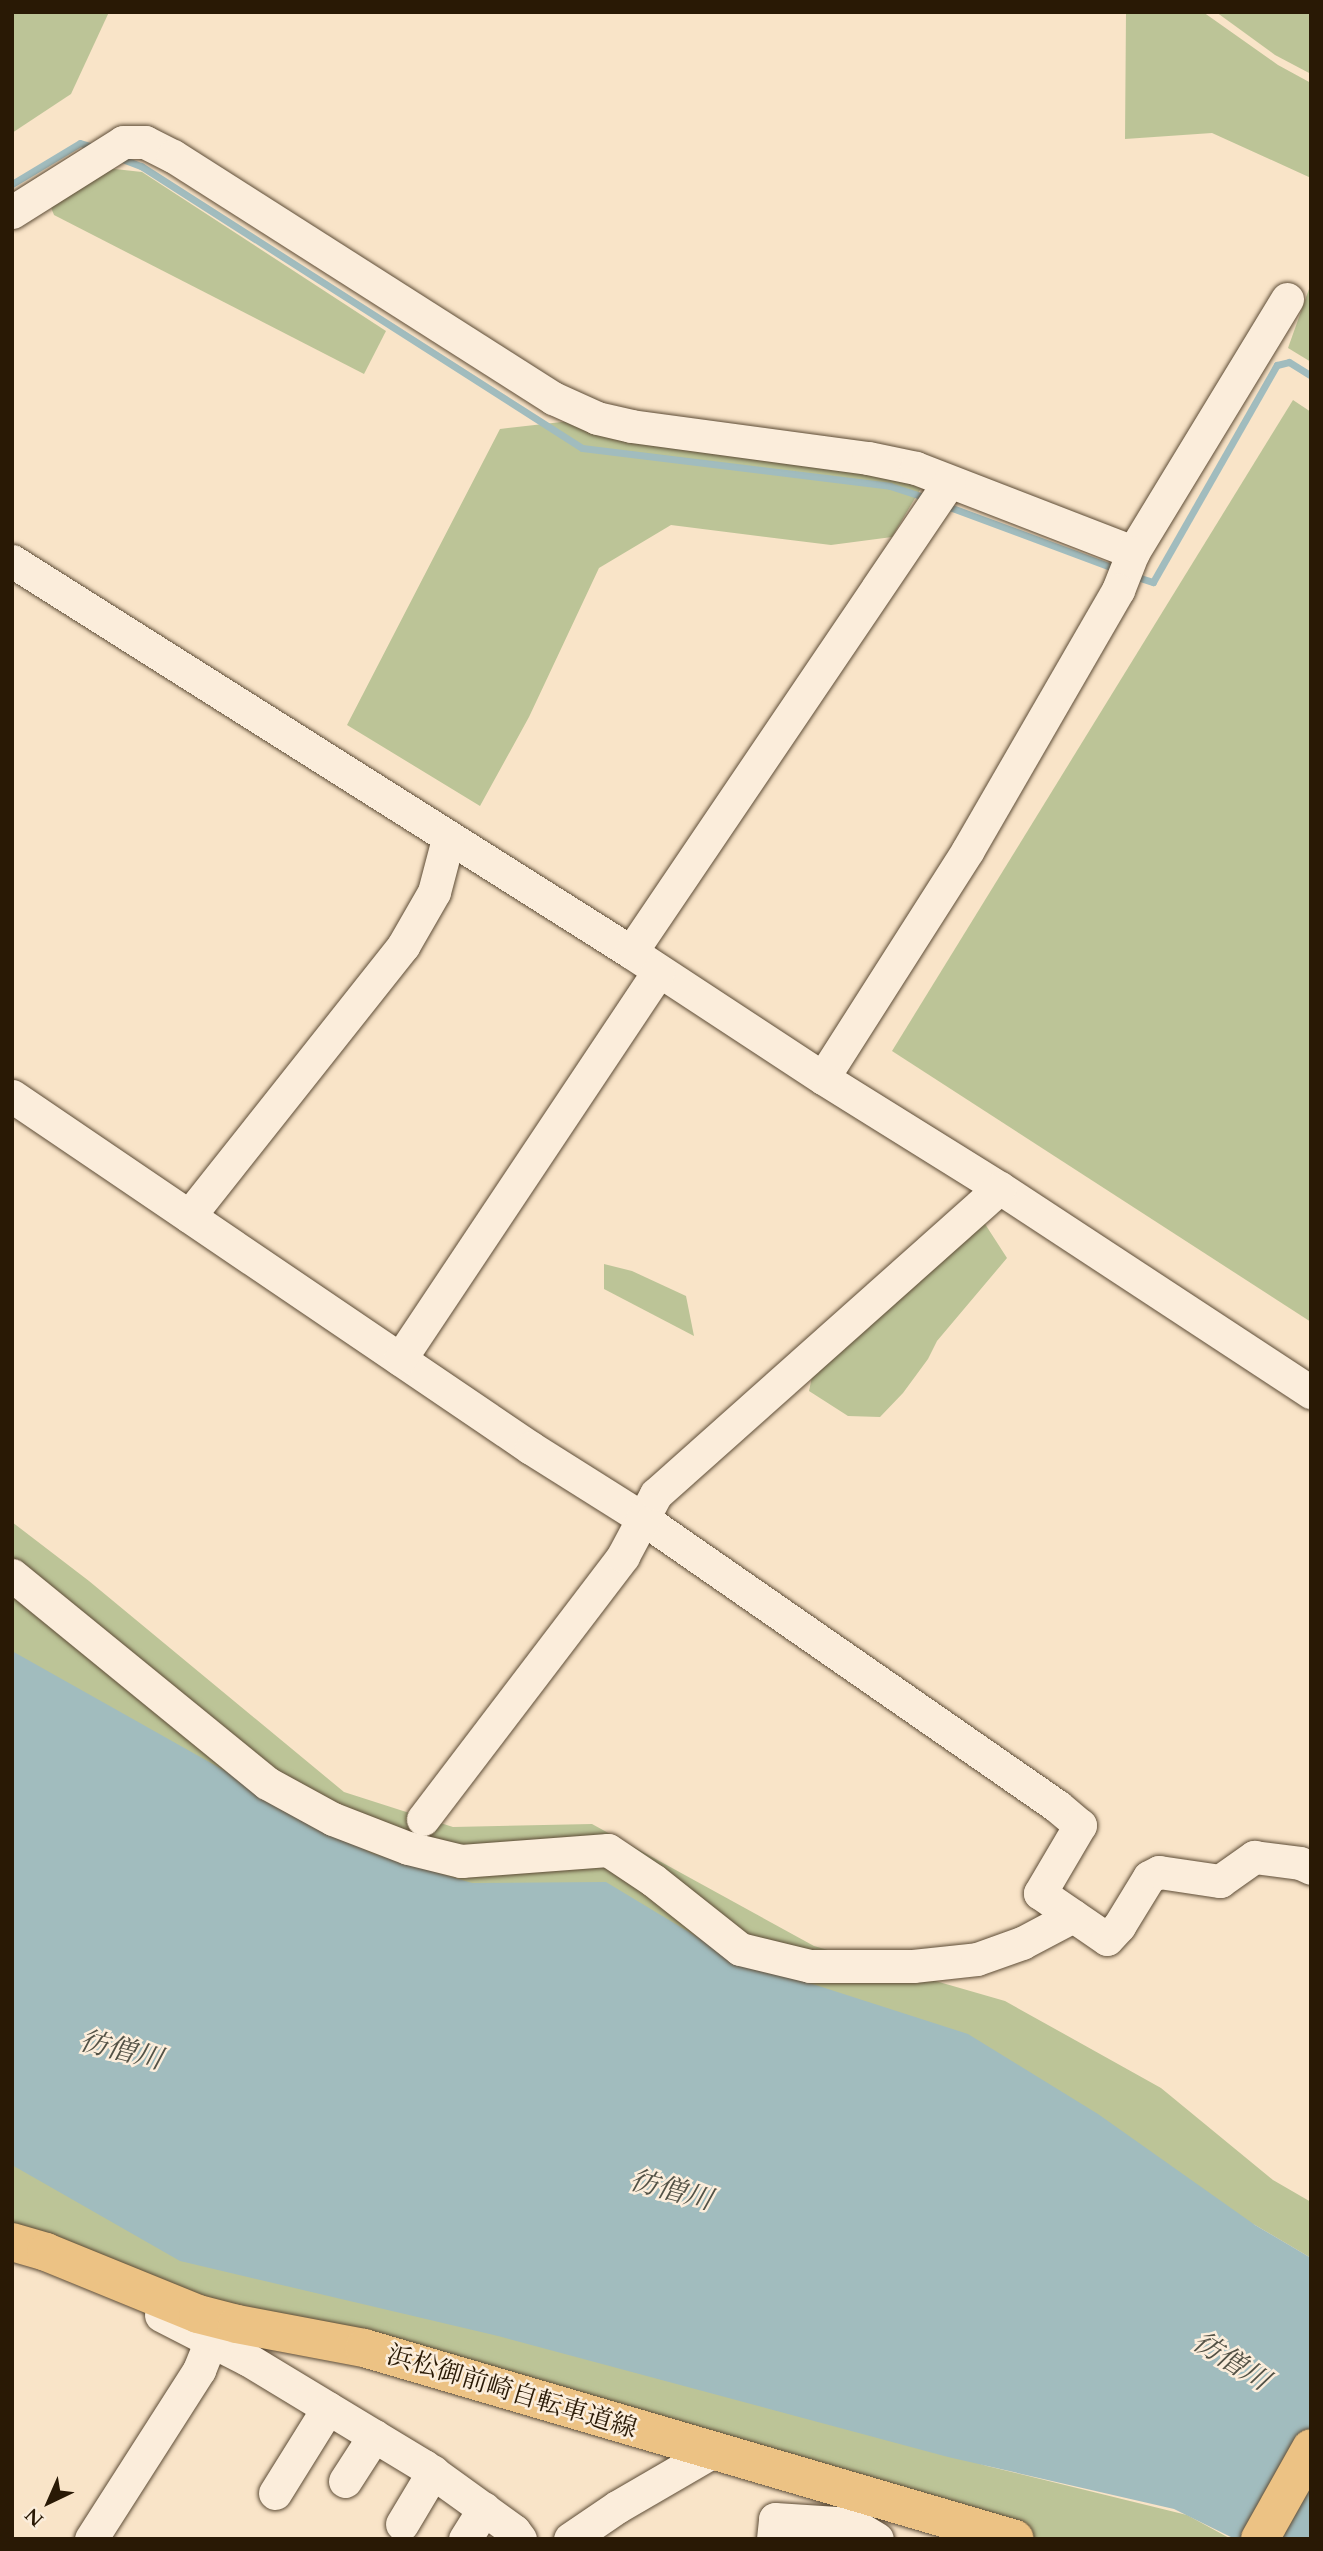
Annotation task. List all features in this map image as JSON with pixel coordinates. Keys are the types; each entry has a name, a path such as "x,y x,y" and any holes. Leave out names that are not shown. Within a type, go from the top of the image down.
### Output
{"main road":[{"name":"浜松御前崎自転車道線","path":"13,2252 46,2252 198,2314 364,2348 1015,2539"},
{"path":"1260,2539 1311,2448"}],"street":[{"path":"12,212 123,142 145,142 173,156 553,398 597,418 631,426 868,457 916,468 1133,552"},
{"path":"824,1078 968,850 1118,590 1133,552 1287,299"},
{"path":"631,952 949,482"},
{"path":"12,561 1000,1188 1311,1392"},
{"path":"189,1216 403,946 434,892 448,839"},
{"path":"400,1359 657,972"},
{"path":"12,1096 400,1359 642,1518 1080,1825 1040,1893 1107,1938 1119,1926 1149,1877 1158,1872 1220,1881 1254,1857 1300,1863 1311,1868"},
{"path":"423,1819 623,1556 656,1494 1000,1188"},
{"path":"12,1576 267,1783 333,1819 408,1848 461,1861 608,1850 653,1880 740,1949 810,1966 913,1966 977,1959 1022,1944 1073,1916"},
{"path":"13,2252 178,2321 433,2473 484,2509 520,2539"},
{"path":"91,2539 199,2370 211,2340"},
{"path":"275,2493 328,2408"},
{"path":"345,2481 374,2436"},
{"path":"570,2539 617,2507 712,2452"},
{"path":"402,2524 433,2473"},
{"path":"465,2539 484,2509"},
{"path":"773,2539 775,2519 852,2524 877,2539"}],"green space":[{"path":"12,12 109,12 71,94 12,133"},
{"path":"1126,12 1203,12 1278,65 1311,83 1311,178 1212,133 1125,139"},
{"path":"1216,12 1311,12 1311,74 1275,55"},
{"path":"106,168 142,172 386,331 364,374 54,215 50,205"},
{"path":"1309,289 1311,290 1311,362 1288,348"},
{"path":"1293,400 1311,412 1311,1322 892,1051"},
{"path":"597,418 930,473 892,537 831,545 671,525 599,568 529,717 480,806 347,725 500,429"},
{"path":"976,1210 1007,1258 937,1341 928,1359 903,1393 880,1417 848,1416 809,1391 812,1377"},
{"path":"604,1264 632,1271 686,1296 694,1336 604,1289"},
{"path":"12,1522 89,1581 344,1792 453,1827 592,1824 814,1946 1005,2001 1161,2088 1273,2180 1311,2202 1311,2258 1255,2225 444,1889 233,1790 12,1661"},
{"path":"12,2155 987,2466 1187,2515 1231,2539 991,2539 211,2303 12,2225"}],"water":[{"name":"彷僧川","path":"12,1651 371,1853 472,1883 606,1882 732,1958 968,2034 1098,2114 1255,2225 1311,2258 1311,2539 1235,2539 1174,2509 948,2457 498,2336 180,2261 12,2165"}],"waterway":[{"path":"12,184 80,143 93,147"},
{"path":"117,157 141,166 582,448 890,486 926,498"},
{"path":"1134,576 1153,582 1277,365 1289,362 1311,376"},
{"path":"944,505 1116,569"}]}
